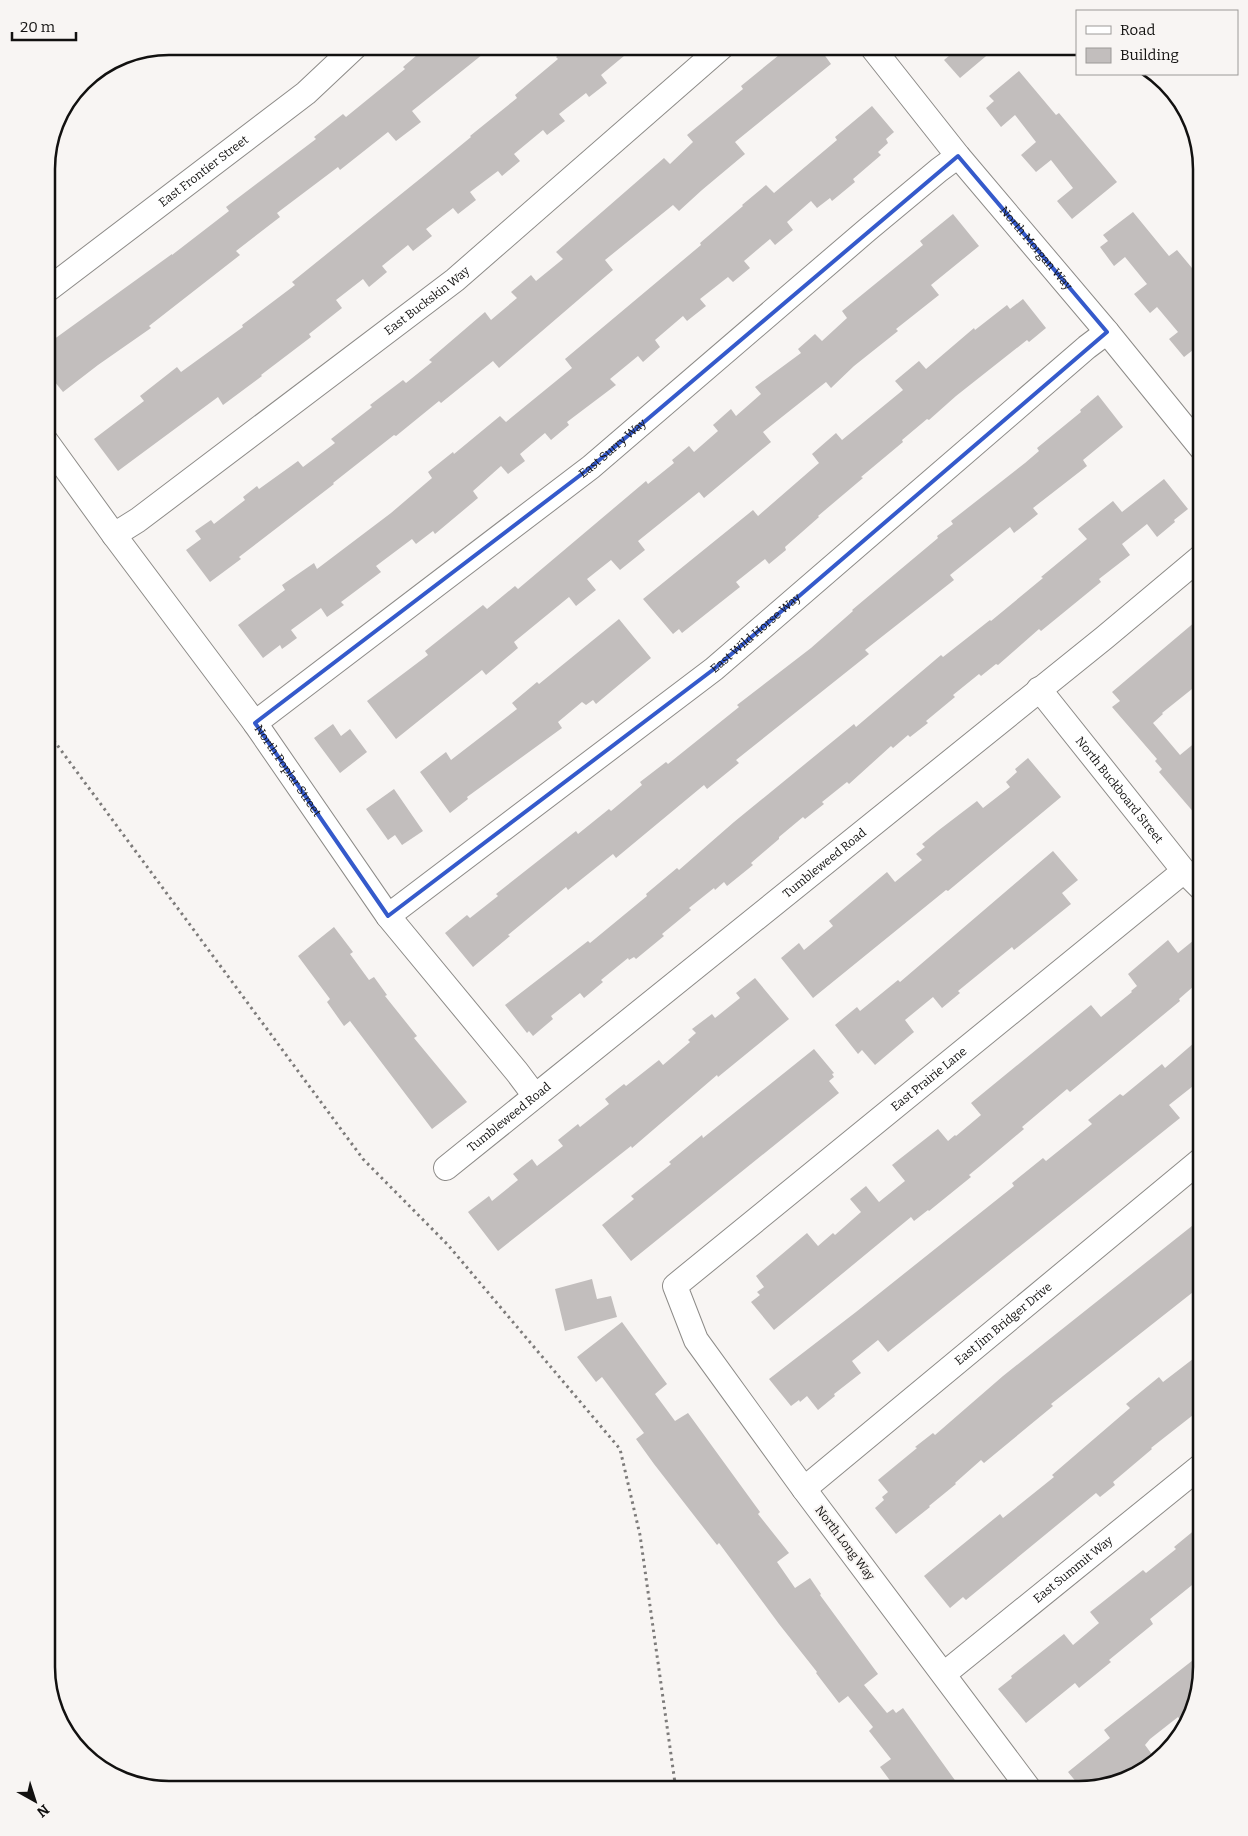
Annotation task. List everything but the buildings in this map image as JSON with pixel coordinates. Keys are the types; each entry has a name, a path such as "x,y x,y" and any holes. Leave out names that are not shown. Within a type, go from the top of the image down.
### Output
{"street":[{"name":"East Frontier Street","path":"55,284 306,93 346,55"},
{"name":"East Buckskin Way","path":"114,535 138,520 455,280 713,55"},
{"name":"North Morgan Way","path":"878,55 958,156 1107,332 1193,438"},
{"name":"East Surry Way","path":"255,724 591,467 867,230 958,156"},
{"name":"East Wild Horse Way","path":"388,916 714,669 1065,366 1107,332"},
{"name":"North Poplar Street","path":"55,453 255,724 388,916 517,1072 534,1096"},
{"name":"Tumbleweed Road","path":"446,1168 1038,689 1104,638 1193,564"},
{"name":"North Buckboard Street","path":"1038,689 1193,880"},
{"name":"East Prairie Lane","path":"675,1286 1184,871"},
{"name":"East Jim Bridger Drive","path":"804,1489 1193,1166"},
{"name":"North Long Way","path":"675,1286 696,1340 804,1489 1023,1781"},
{"name":"East Summit Way","path":"944,1674 1193,1472"}],"path":[{"path":"55,742 363,1160 448,1245 620,1449 640,1535 675,1781"}],"highlighted area":[{"path":"958,156 1107,332 714,669 388,916 255,723 591,467"}]}
